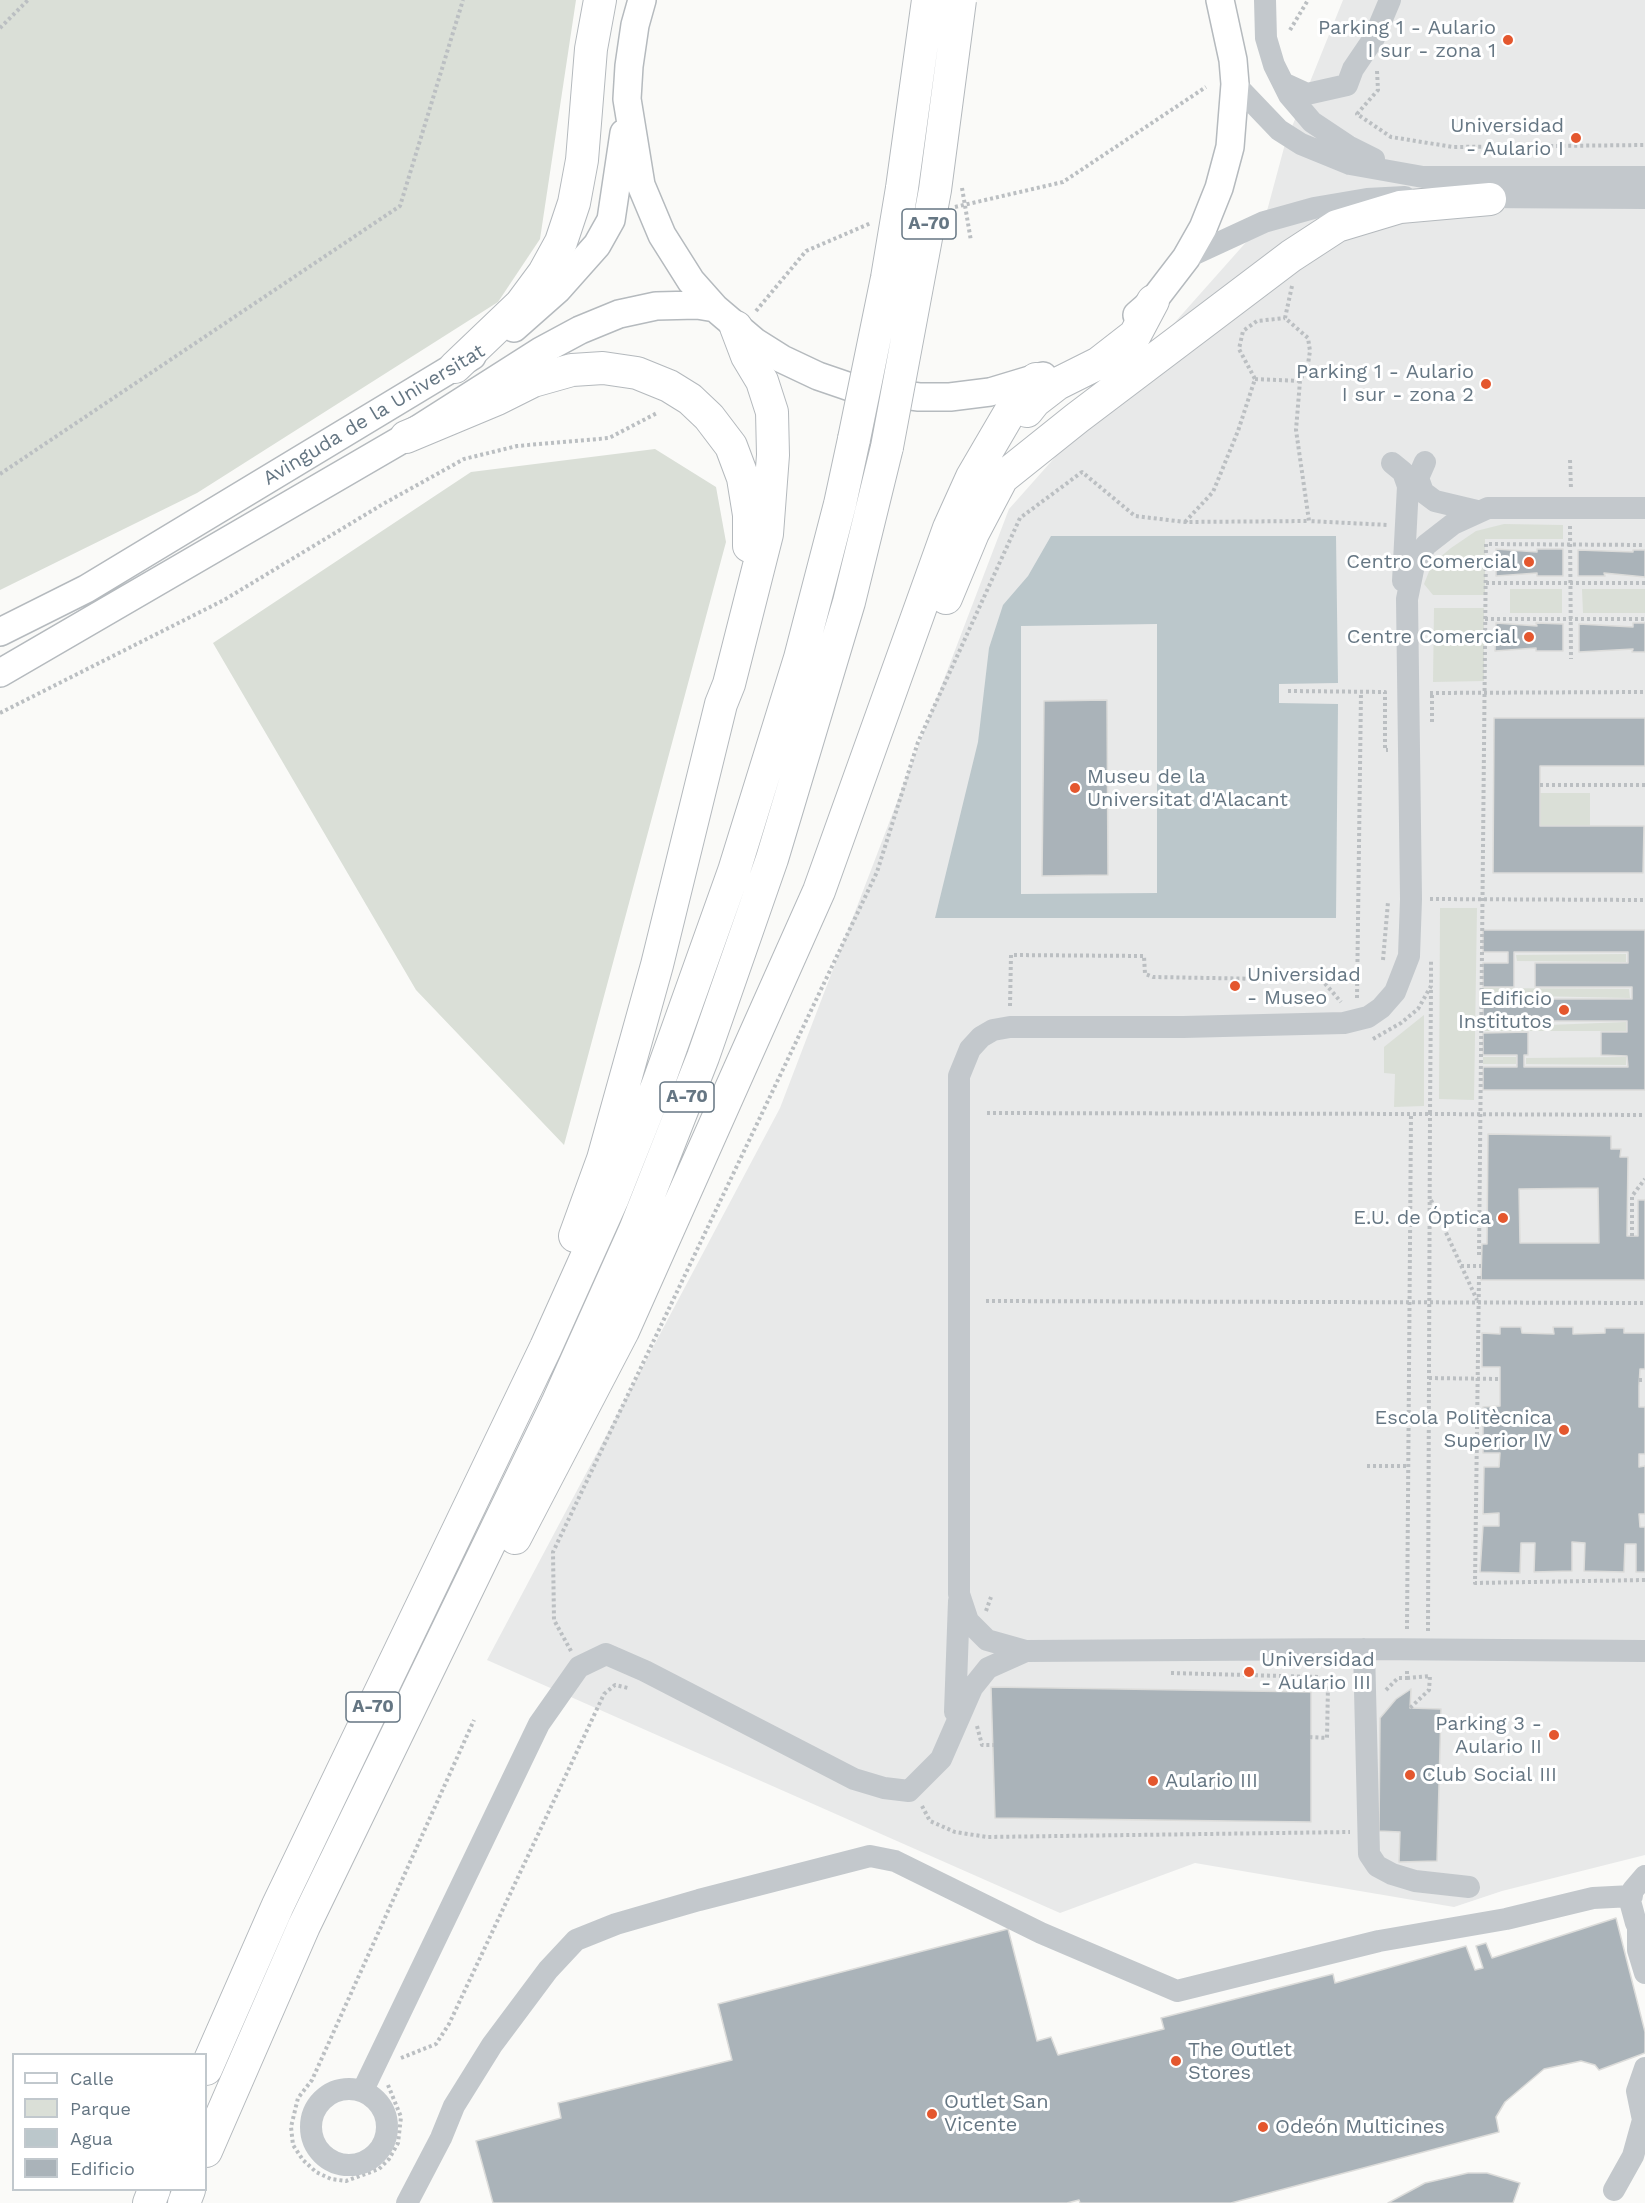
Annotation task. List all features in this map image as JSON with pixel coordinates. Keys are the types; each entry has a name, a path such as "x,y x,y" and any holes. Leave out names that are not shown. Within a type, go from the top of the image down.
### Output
{"highway":[{"path":"455,367 521,304 544,273 561,242 574,203 582,160 591,49 600,0"},
{"name":"A-70","path":"207,2067 278,1905 546,1347 612,1200 650,1105 734,871 800,658 840,504 898,211 927,0"},
{"name":"A-70","path":"207,2149 304,1926 364,1797 406,1717 557,1404 635,1230 703,1057 744,942 786,815 849,602 887,447 935,190 960,0"},
{"path":"893,690 942,607 973,533 1002,478 1077,418 1291,256 1337,226 1400,207 1490,199"},
{"path":"893,690 959,530 1013,428 1035,401 1050,389 1099,363 1135,335 1153,301"},
{"path":"546,1347 563,1270 603,1159 657,965 721,704 729,684 767,534 773,455 772,412 762,381 747,356 736,315"},
{"path":"405,437 497,399 532,381 572,370 603,368 637,373 669,386 690,399 709,417 730,446 743,478 749,514 744,578 721,682 721,704"},
{"path":"406,1717 490,1587 623,1331 819,891 950,528 972,477 1017,400 1036,379"}],"main road":[{"path":"642,0 629,66 627,99 641,185 662,235 691,281 736,315 782,359 818,376 883,394 950,397 990,392 1036,379 1084,356 1117,333 1153,301 1186,258 1203,228 1219,188 1230,147 1235,84 1233,60 1220,0"},
{"name":"Avinguda de la Universitat","path":"0,632 86,589 455,367 512,330 557,290 597,245 611,220 618,183 627,99"},
{"name":"Avinguda de la Universitat","path":"0,673 405,437 541,351 580,330 619,314 657,306 697,305 736,315"}],"street":[{"path":"1265,0 1266,38 1289,95 1312,122 1348,146 1379,161 1433,177 1476,164 1636,162 1645,166"},
{"path":"1283,83 1307,94 1347,85 1353,69 1374,38 1390,0"},
{"path":"1235,84 1279,130 1301,144 1350,164 1433,177 1645,177"},
{"path":"1186,258 1264,222 1314,208 1367,199 1440,195 1490,199 1645,198"},
{"path":"1425,462 1418,478 1423,492 1435,501 1477,511"},
{"path":"1392,463 1402,472 1408,486 1403,582 1407,599"},
{"path":"966,1723 959,1594 959,1076 970,1049 981,1037 993,1030 1010,1027 1171,1027 1344,1023 1368,1017 1381,1008 1395,992 1409,956 1411,899 1407,599 1414,565 1426,545 1453,524 1477,511 1488,508 1645,508"},
{"path":"959,1594 968,1620 987,1640 1026,1651 1364,1648 1645,1651"},
{"path":"1364,1648 1369,1854 1377,1866 1392,1874 1415,1881 1469,1887"},
{"path":"363,2091 539,1724 579,1667 606,1654 645,1671 855,1779 884,1788 909,1791 941,1759 966,1723 972,1688 988,1668 1026,1651"},
{"path":"407,2203 441,2138 454,2106 492,2045 548,1970 576,1940 616,1924 699,1900 870,1856 895,1861 1041,1933 1178,1991 1379,1941 1506,1919 1593,1898 1632,1896"},
{"path":"1645,1876 1640,1880 1632,1896 1631,1912 1642,1928 1638,1950 1645,1973"},
{"path":"1614,2190 1639,2155 1643,2120 1637,2091 1645,2068"}],"path":[{"path":"0,28 28,0"},
{"path":"0,474 400,206 463,0"},
{"path":"1290,30 1308,0"},
{"path":"1377,62 1378,90 1357,114 1391,137 1453,147 1645,145"},
{"path":"975,205 1064,182 1206,87"},
{"path":"966,206 971,241"},
{"path":"736,315 806,251 876,220"},
{"path":"1286,318 1293,282"},
{"path":"1185,522 1213,492 1238,431 1255,379 1239,349 1243,331 1257,321 1286,318 1308,338 1308,364 1300,381 1296,430 1309,521"},
{"path":"1255,379 1300,381"},
{"path":"0,713 224,600 383,504 464,459 517,446 609,438 657,413"},
{"path":"1570,460 1571,493"},
{"path":"579,1667 554,1620 553,1552 877,872 918,742 1020,518 1082,472 1134,516 1185,522 1309,521 1392,525"},
{"path":"1570,520 1570,659"},
{"path":"1479,1255 1486,544 1645,545"},
{"path":"1486,584 1645,584"},
{"path":"1485,619 1645,619"},
{"path":"1288,691 1385,692 1385,750 1392,750"},
{"path":"1357,998 1361,692"},
{"path":"1432,693 1645,692"},
{"path":"1540,785 1645,785"},
{"path":"1382,965 1388,898"},
{"path":"1420,899 1645,900"},
{"path":"1010,1014 1011,956 1144,956 1144,974 1153,977 1322,980 1341,1003 1364,993"},
{"path":"1428,1633 1431,986"},
{"path":"987,1113 1645,1115"},
{"path":"1407,1638 1411,1114"},
{"path":"1632,1236 1632,1196 1645,1179"},
{"path":"1430,1197 1478,1303"},
{"path":"1461,1266 1481,1266"},
{"path":"1479,1276 1475,1583 1645,1580"},
{"path":"986,1301 1645,1303"},
{"path":"1429,1378 1500,1379"},
{"path":"1639,1380 1645,1380"},
{"path":"1367,1466 1408,1466"},
{"path":"980,1605 985,1611"},
{"path":"1407,1665 1407,1678"},
{"path":"1169,1673 1320,1677 1328,1685 1327,1738 1310,1737"},
{"path":"1383,1692 1398,1678 1430,1676 1429,1690 1410,1708"},
{"path":"394,2062 436,2044 449,2024 523,1870 604,1694 615,1685 636,1690"},
{"path":"390,2079 388,2088 400,2117 398,2143 389,2159 379,2169 346,2181 331,2179 316,2172 293,2145 291,2127 298,2098 312,2080 474,1720"},
{"path":"966,1723 982,1745 994,1745"},
{"path":"925,1798 920,1801 930,1821 955,1832 987,1837 1368,1832"}],"shaded area":[{"path":"1343,0 1645,0 1645,1855 1502,1891 1454,1907 1195,1863 1060,1913 487,1660 780,1108 1009,509 1264,222 1285,144"}],"green space":[{"path":"0,0 576,0 540,239 498,302 197,493 0,590"},
{"path":"655,449 716,487 726,542 564,1145 416,990 213,643 471,472"},
{"path":"1504,524 1563,525 1563,539 1485,539 1485,595 1433,595 1424,584 1432,564 1476,531"},
{"path":"1510,589 1562,589 1562,613 1510,613"},
{"path":"1582,589 1645,589 1645,613 1583,613"},
{"path":"1434,608 1484,608 1484,681 1433,682"},
{"path":"1540,793 1590,793 1590,826 1540,826"},
{"path":"1440,908 1477,908 1474,1100 1439,1099"},
{"path":"1626,954 1626,962 1517,961 1516,955"},
{"path":"1483,988 1629,989 1630,998 1483,995"},
{"path":"1424,1015 1424,1106 1394,1107 1395,1074 1384,1073 1384,1047"},
{"path":"1483,1022 1497,1022 1497,1027 1626,1022 1626,1031 1483,1031"},
{"path":"1483,1057 1516,1057 1516,1064 1483,1064"},
{"path":"1626,1057 1626,1065 1526,1064 1526,1058"}],"water":[{"path":"1051,536 1336,536 1338,683 1279,684 1279,703 1338,704 1336,918 935,918 978,742 989,648 1003,605 1028,576","holes":["1157,624 1157,893 1021,894 1021,626"]}],"building":[{"name":"Centro Comercial","path":"1496,549 1537,552 1537,549 1563,549 1563,576 1537,576 1537,573 1496,576"},
{"path":"1578,550 1633,552 1633,550 1645,550 1645,577 1604,573 1605,576 1578,576"},
{"name":"Centre Comercial","path":"1496,623 1537,626 1536,623 1563,624 1563,651 1536,651 1536,648 1495,651"},
{"path":"1633,623 1645,623 1645,652 1632,652 1633,649 1579,652 1579,624 1633,627"},
{"name":"Museu de la Universitat d'Alacant","path":"1107,700 1108,875 1042,876 1044,701"},
{"path":"1494,718 1645,718 1645,766 1540,766 1540,826 1644,826 1643,873 1493,873"},
{"name":"Edificio Institutos","path":"1483,930 1645,930 1645,1090 1483,1090 1483,1067 1517,1067 1517,1055 1483,1055 1483,1033 1528,1032 1528,1055 1524,1055 1524,1067 1628,1067 1627,1056 1601,1055 1601,1032 1627,1032 1627,1021 1483,1021 1483,999 1632,999 1632,987 1535,987 1535,963 1628,963 1628,952 1514,952 1514,987 1483,987 1483,963 1508,963 1508,952 1483,952"},
{"name":"E.U. de Óptica","path":"1488,1134 1611,1136 1611,1149 1621,1149 1620,1157 1628,1157 1627,1236 1638,1236 1638,1200 1645,1200 1645,1280 1481,1280 1482,1244 1487,1244","holes":["1598,1188 1599,1243 1520,1243 1519,1189"]},
{"name":"Escola Politècnica Superior IV","path":"1500,1327 1521,1327 1522,1333 1554,1334 1553,1327 1573,1327 1573,1334 1605,1333 1605,1328 1624,1328 1624,1333 1645,1333 1645,1369 1640,1369 1639,1407 1645,1407 1645,1454 1639,1454 1639,1467 1645,1466 1645,1514 1639,1514 1640,1527 1645,1527 1645,1572 1636,1572 1636,1544 1625,1544 1624,1572 1584,1571 1585,1543 1572,1542 1572,1571 1534,1572 1535,1543 1521,1543 1520,1573 1480,1572 1483,1526 1499,1526 1499,1513 1483,1514 1484,1467 1499,1467 1500,1453 1483,1453 1483,1407 1500,1406 1500,1367 1482,1367 1482,1333 1500,1334"},
{"name":"Aulario III","path":"991,1687 1311,1692 1311,1822 995,1818"},
{"name":"Club Social III","path":"1411,1689 1410,1708 1441,1709 1437,1861 1399,1862 1400,1832 1379,1831 1380,1718 1396,1699"},
{"name":"The Outlet Stores","path":"1616,1918 1645,2032 1645,2053 1599,2070 1595,2065 1581,2061 1544,2069 1505,2102 1496,2117 1499,2132 1231,2203 1080,2203 1079,2200 1067,2203 493,2203 476,2141 561,2118 558,2103 732,2060 718,2004 1008,1929 1037,2041 1051,2037 1058,2055 1164,2029 1161,2018 1333,1974 1335,1983 1466,1946 1475,1970 1483,1968 1476,1946 1486,1943 1492,1958"},
{"path":"1468,2173 1487,2173 1520,2183 1513,2203 1388,2203 1425,2183"}],"place":[{"name":"Parking 1 - Aulario I sur - zona 1","path":"1508,40"},
{"name":"Universidad - Aulario I","path":"1576,138"},
{"name":"Parking 1 - Aulario I sur - zona 2","path":"1486,384"},
{"name":"Centro Comercial","path":"1529,562"},
{"name":"Centre Comercial","path":"1529,637"},
{"name":"Museu de la Universitat d'Alacant","path":"1075,788"},
{"name":"Universidad - Museo","path":"1235,986"},
{"name":"Edificio Institutos","path":"1564,1010"},
{"name":"E.U. de Óptica","path":"1503,1218"},
{"name":"Escola Politècnica Superior IV","path":"1564,1430"},
{"name":"Universidad - Aulario III","path":"1249,1672"},
{"name":"Parking 3 - Aulario II","path":"1554,1735"},
{"name":"Club Social III","path":"1410,1775"},
{"name":"Aulario III","path":"1153,1781"},
{"name":"The Outlet Stores","path":"1176,2061"},
{"name":"Outlet San Vicente","path":"932,2114"},
{"name":"Odeón Multicines","path":"1263,2127"}]}
